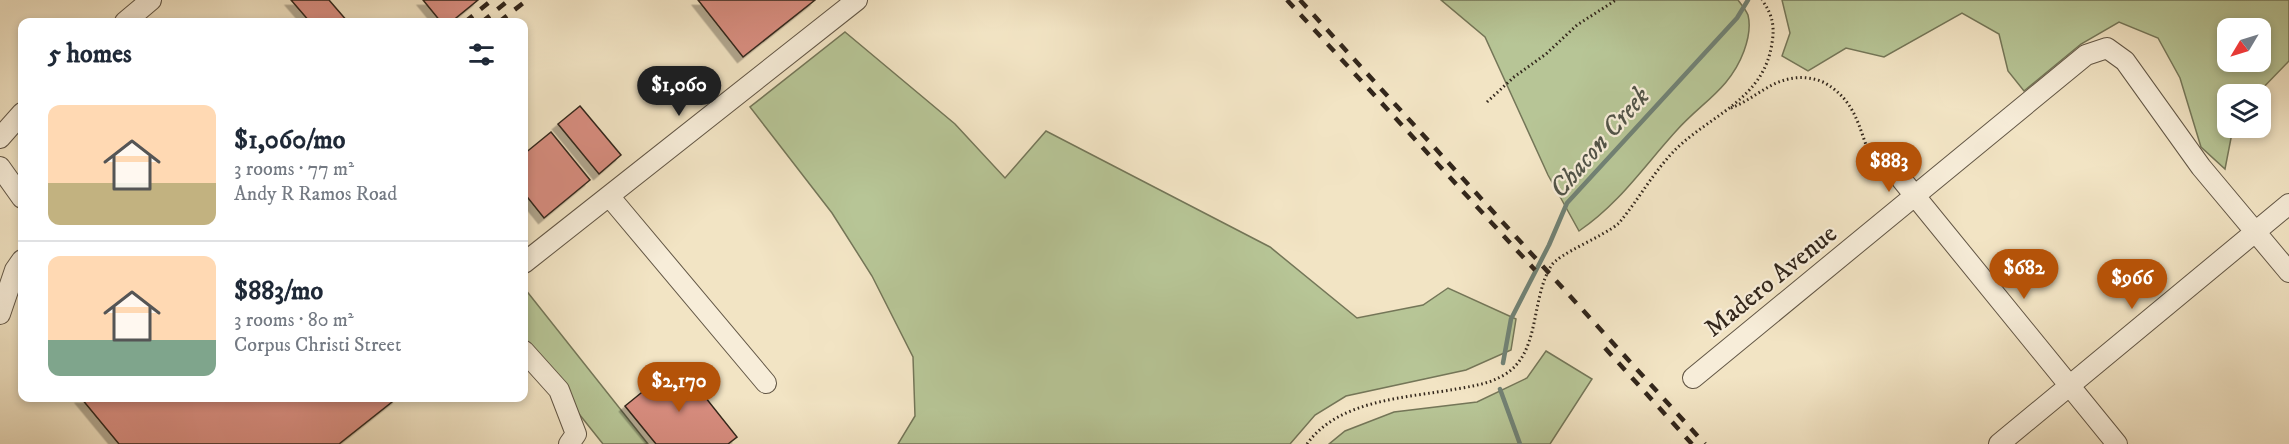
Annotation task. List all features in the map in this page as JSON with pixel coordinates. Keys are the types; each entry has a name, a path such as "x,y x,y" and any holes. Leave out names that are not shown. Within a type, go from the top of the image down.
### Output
{"street":[{"path":"130,18 151,0"},
{"path":"528,260 857,0"},
{"name":"Madero Avenue","path":"1693,378 2086,55 2107,48 2125,61 2201,166 2255,231"},
{"path":"0,138 18,118"},
{"path":"0,167 18,192"},
{"path":"1898,181 1915,196 2117,444"},
{"path":"609,196 766,383"},
{"path":"1999,444 2289,204"},
{"path":"2255,231 2289,272"},
{"path":"0,314 18,266"},
{"path":"528,355 560,390 576,434 569,444"}],"path":[{"path":"1487,102 1514,77 1546,54 1577,25 1616,0"},
{"path":"1307,444 1321,428 1349,411 1375,404 1490,383 1515,368 1529,344 1541,285 1552,263 1609,232 1630,210 1675,150 1730,108 1756,83 1770,60 1774,23 1770,11 1762,0"},
{"path":"1730,108 1746,102 1784,80 1799,77 1820,81 1838,92 1848,102 1861,126 1876,166 1883,176 1898,181"}],"green space":[{"path":"1441,0 1738,0 1748,15 1749,29 1738,64 1723,85 1686,120 1619,196 1579,231 1548,175 1485,37"},
{"path":"1782,0 2289,0 2289,61 2267,84 2217,84 2217,138 2231,138 2225,169 2201,147 2180,78 2158,38 2119,22 2081,44 2024,91 2008,71 1999,34 1962,13 1884,57 1846,48 1808,71 1782,56 1790,33"},
{"path":"845,32 955,124 1005,178 1046,131 1270,247 1357,318 1423,305 1448,288 1516,319 1511,350 1466,370 1346,396 1315,415 1290,444 898,444 915,416 913,357 872,276 832,213 750,107"},
{"path":"528,293 648,444 603,444 528,350"},
{"path":"1546,351 1592,379 1550,444 1329,444 1345,431 1394,412 1477,402 1527,378"}],"building":[{"path":"291,0 329,0 345,18 307,18"},
{"path":"423,0 478,0 456,18 438,18"},
{"path":"698,0 815,0 743,57"},
{"path":"580,106 621,155 599,174 558,124"},
{"path":"551,132 590,180 544,218 528,198 528,151"},
{"path":"678,363 737,437 728,444 656,444 625,406"},
{"path":"84,402 392,402 339,444 119,444"}],"waterway":[{"name":"Chacon Creek","path":"1503,363 1511,319 1549,245 1567,203 1737,18 1748,0"},
{"name":"Chacon Creek","path":"1500,389 1520,444"}],"railway":[{"path":"470,18 492,0"},
{"path":"487,18 509,0"},
{"path":"504,18 527,0"},
{"path":"1287,0 1535,270"},
{"path":"1300,0 1705,444"},
{"path":"1605,348 1692,444"}]}
